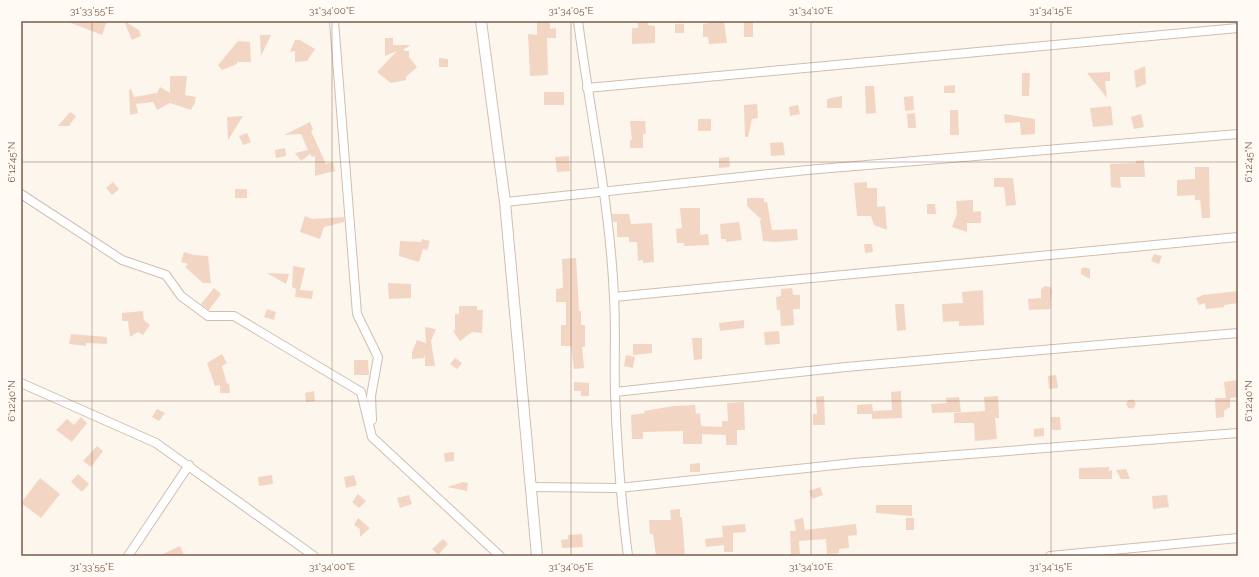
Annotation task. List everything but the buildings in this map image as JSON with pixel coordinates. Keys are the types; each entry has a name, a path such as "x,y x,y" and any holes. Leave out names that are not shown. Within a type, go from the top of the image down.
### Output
{"street":[{"path":"334,21 357,314 378,357 371,396 372,437"},
{"path":"481,21 505,202 537,556"},
{"path":"578,21 587,88 605,192 614,296 615,392 619,488 628,556"},
{"path":"587,88 1238,28"},
{"path":"505,202 807,170 1238,134"},
{"path":"21,194 122,260 166,275 181,296 208,316 234,316 361,392 372,437 500,556"},
{"path":"614,296 1238,236"},
{"path":"615,392 846,367 1238,333"},
{"path":"21,383 156,443 189,465 314,556"},
{"path":"531,487 619,488 854,463 1238,433"},
{"path":"128,556 189,465"},
{"path":"1050,556 1238,538"}]}
